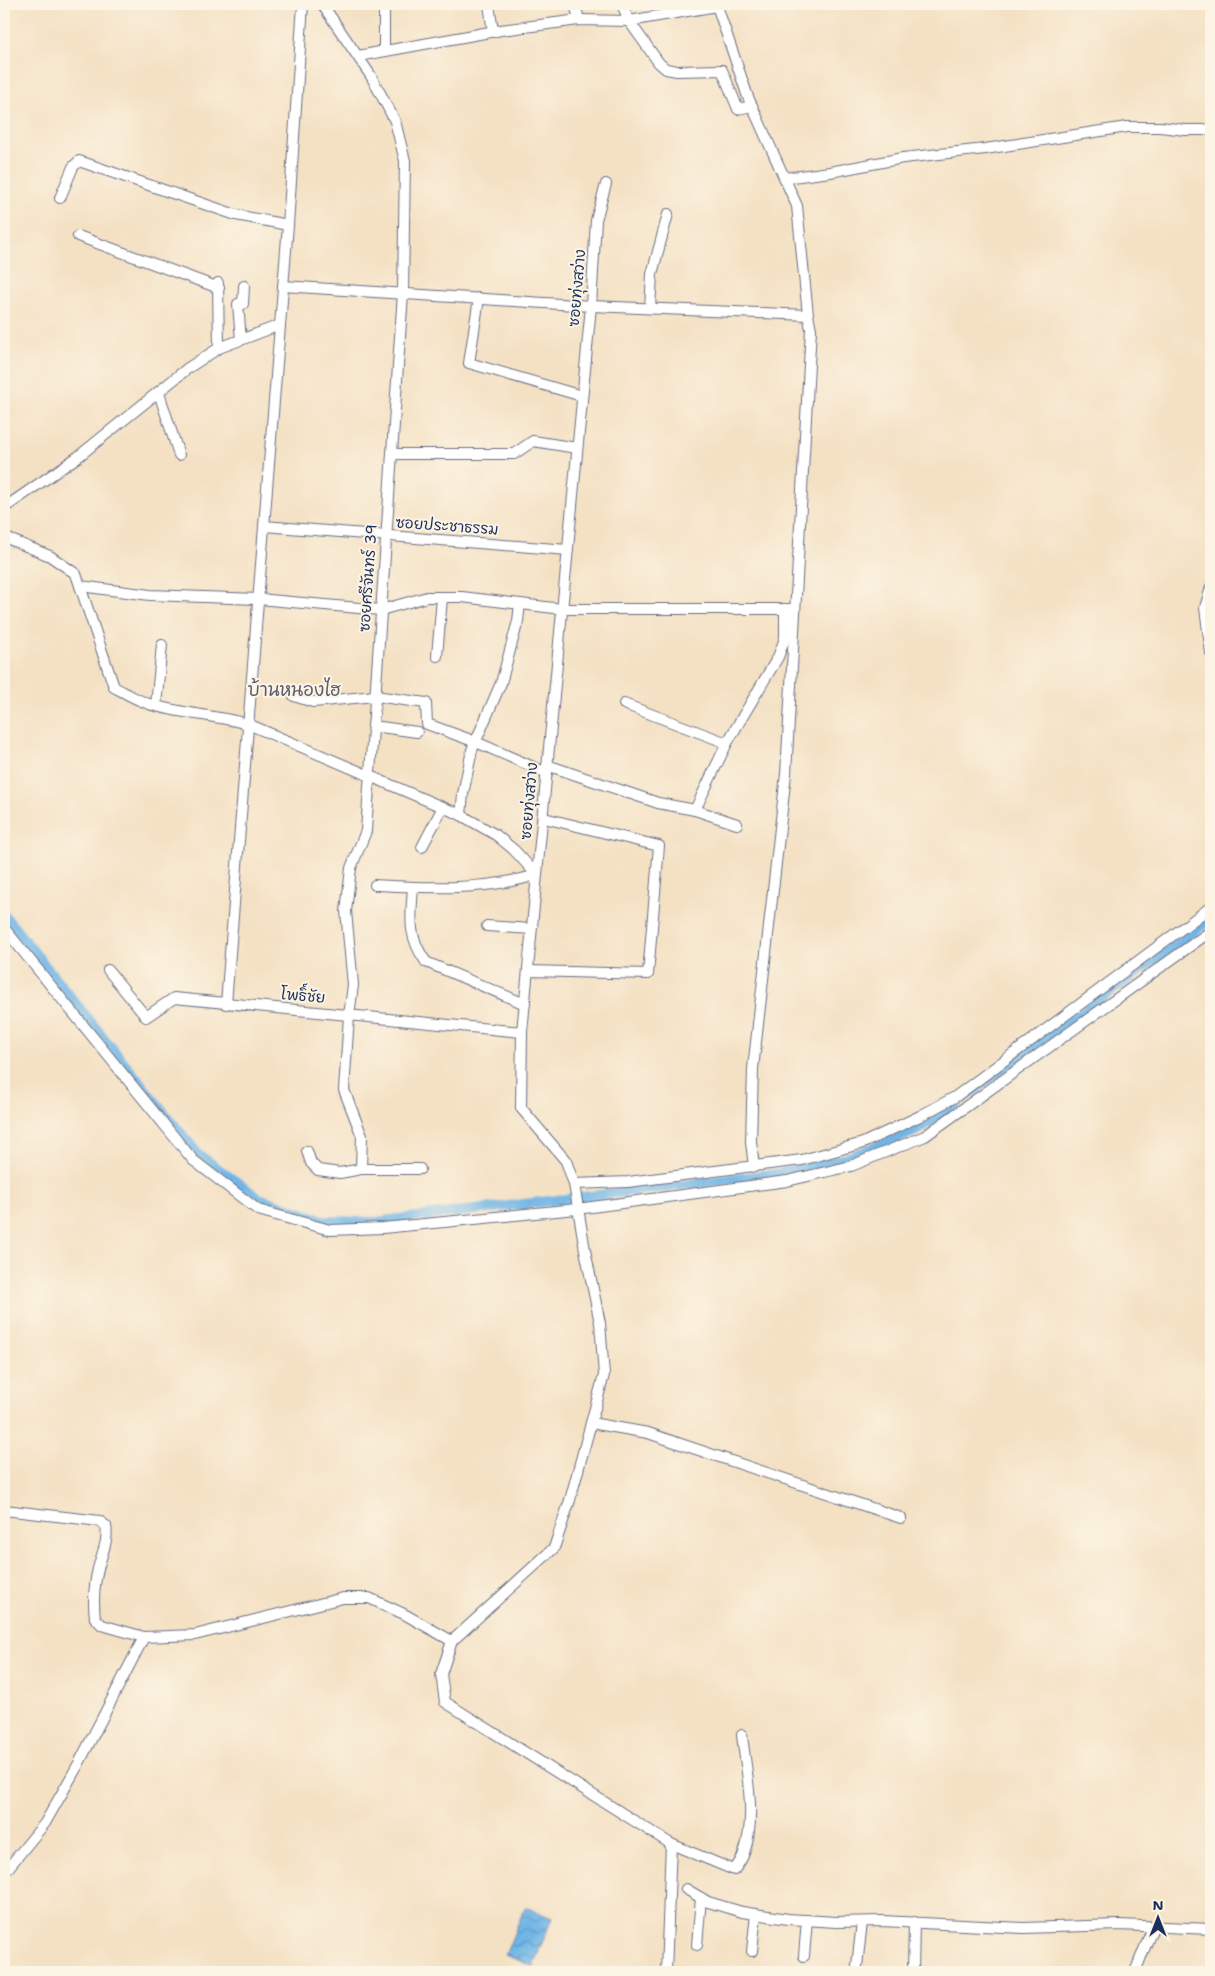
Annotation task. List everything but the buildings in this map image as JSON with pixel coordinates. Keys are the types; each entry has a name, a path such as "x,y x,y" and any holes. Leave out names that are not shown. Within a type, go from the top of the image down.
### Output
{"street":[{"path":"226,1004 288,225 303,4"},
{"name":"ซอยศรีจันทร์ 39","path":"322,4 358,56 395,121 405,161 403,293 366,831 351,868 346,911 353,985 344,1090 362,1136 360,1170"},
{"path":"384,4 384,51"},
{"path":"489,4 493,32"},
{"path":"575,4 579,20"},
{"path":"622,4 629,21 659,63 666,69 677,71 722,70 738,109 752,106"},
{"path":"358,56 493,32 579,20 629,21 717,5 752,106 797,206 811,329 790,610 786,774 753,1069 751,1142 754,1167"},
{"path":"785,178 903,158 985,149 1127,127 1160,127 1186,130 1206,130 1211,128"},
{"path":"60,198 73,167 79,161 236,215 288,225"},
{"name":"ซอยทุ่งสว่าง","path":"452,1641 554,1548 570,1500 604,1375 600,1323 576,1206 574,1187 566,1162 521,1108 522,1032 531,929 544,818 591,306 596,220 606,184"},
{"path":"650,308 652,274 668,214"},
{"path":"78,236 218,285 220,348"},
{"path":"241,340 238,304 242,304 244,286"},
{"path":"283,286 591,306 808,314"},
{"path":"479,298 469,363 582,396"},
{"path":"4,508 79,456 188,368 220,348 280,325"},
{"path":"159,393 179,456"},
{"path":"392,454 514,454 532,441 577,448"},
{"name":"ซอยประชาธรรม","path":"264,526 568,550"},
{"path":"4,537 50,556 76,574 114,687 130,696 156,705 248,724 370,778 443,807 496,835 514,850 537,874 512,882 443,889 374,885"},
{"path":"80,586 150,595 258,600 381,610 427,598 462,597 562,610 790,610"},
{"path":"1211,587 1205,608 1211,653"},
{"path":"437,656 442,598"},
{"path":"461,815 462,794 476,742 501,683 518,621 520,604"},
{"path":"695,810 727,743 778,657 785,638 790,610"},
{"path":"156,705 162,645"},
{"path":"294,696 312,702 375,696 426,702 427,724 547,769 658,803 695,810 737,824"},
{"path":"624,704 727,743"},
{"path":"373,726 417,732"},
{"path":"422,847 443,807"},
{"path":"528,971 648,974 659,846 544,818"},
{"path":"414,887 411,926 416,948 426,962 525,1004"},
{"path":"574,1187 802,1160 863,1143 955,1097 1211,907"},
{"path":"487,926 531,929"},
{"path":"4,928 193,1160 258,1210 330,1230 383,1228 788,1181 851,1166 924,1136 1211,931"},
{"name":"โพธิ์ชัย","path":"108,970 146,1017 174,998 522,1032"},
{"path":"307,1150 311,1164 318,1170 340,1173 360,1170 420,1169"},
{"path":"591,1422 648,1433 902,1518"},
{"path":"4,1510 100,1521 106,1526 108,1535 98,1570 93,1600 95,1618 102,1625 144,1637 195,1635 342,1598 369,1598 404,1614 452,1641 441,1674 445,1702 671,1844 734,1870 744,1853 750,1825 742,1735"},
{"path":"4,1873 45,1823 78,1765 144,1637"},
{"path":"666,1972 671,1844"},
{"path":"686,1889 708,1902 756,1914 807,1920 914,1922 1023,1928 1119,1925 1211,1929"},
{"path":"697,1945 701,1898"},
{"path":"752,1951 756,1914"},
{"path":"804,1956 807,1920"},
{"path":"857,1966 862,1922"},
{"path":"914,1922 914,1972"},
{"path":"1135,1972 1153,1927"}],"water":[{"path":"525,1907 552,1918 533,1966 505,1955"}],"waterway":[{"path":"4,915 198,1154 259,1198 325,1221 375,1222 781,1173 847,1158 920,1129 1211,919"}],"district":[{"name":"บ้านหนองไฮ","path":"294,690"}]}
